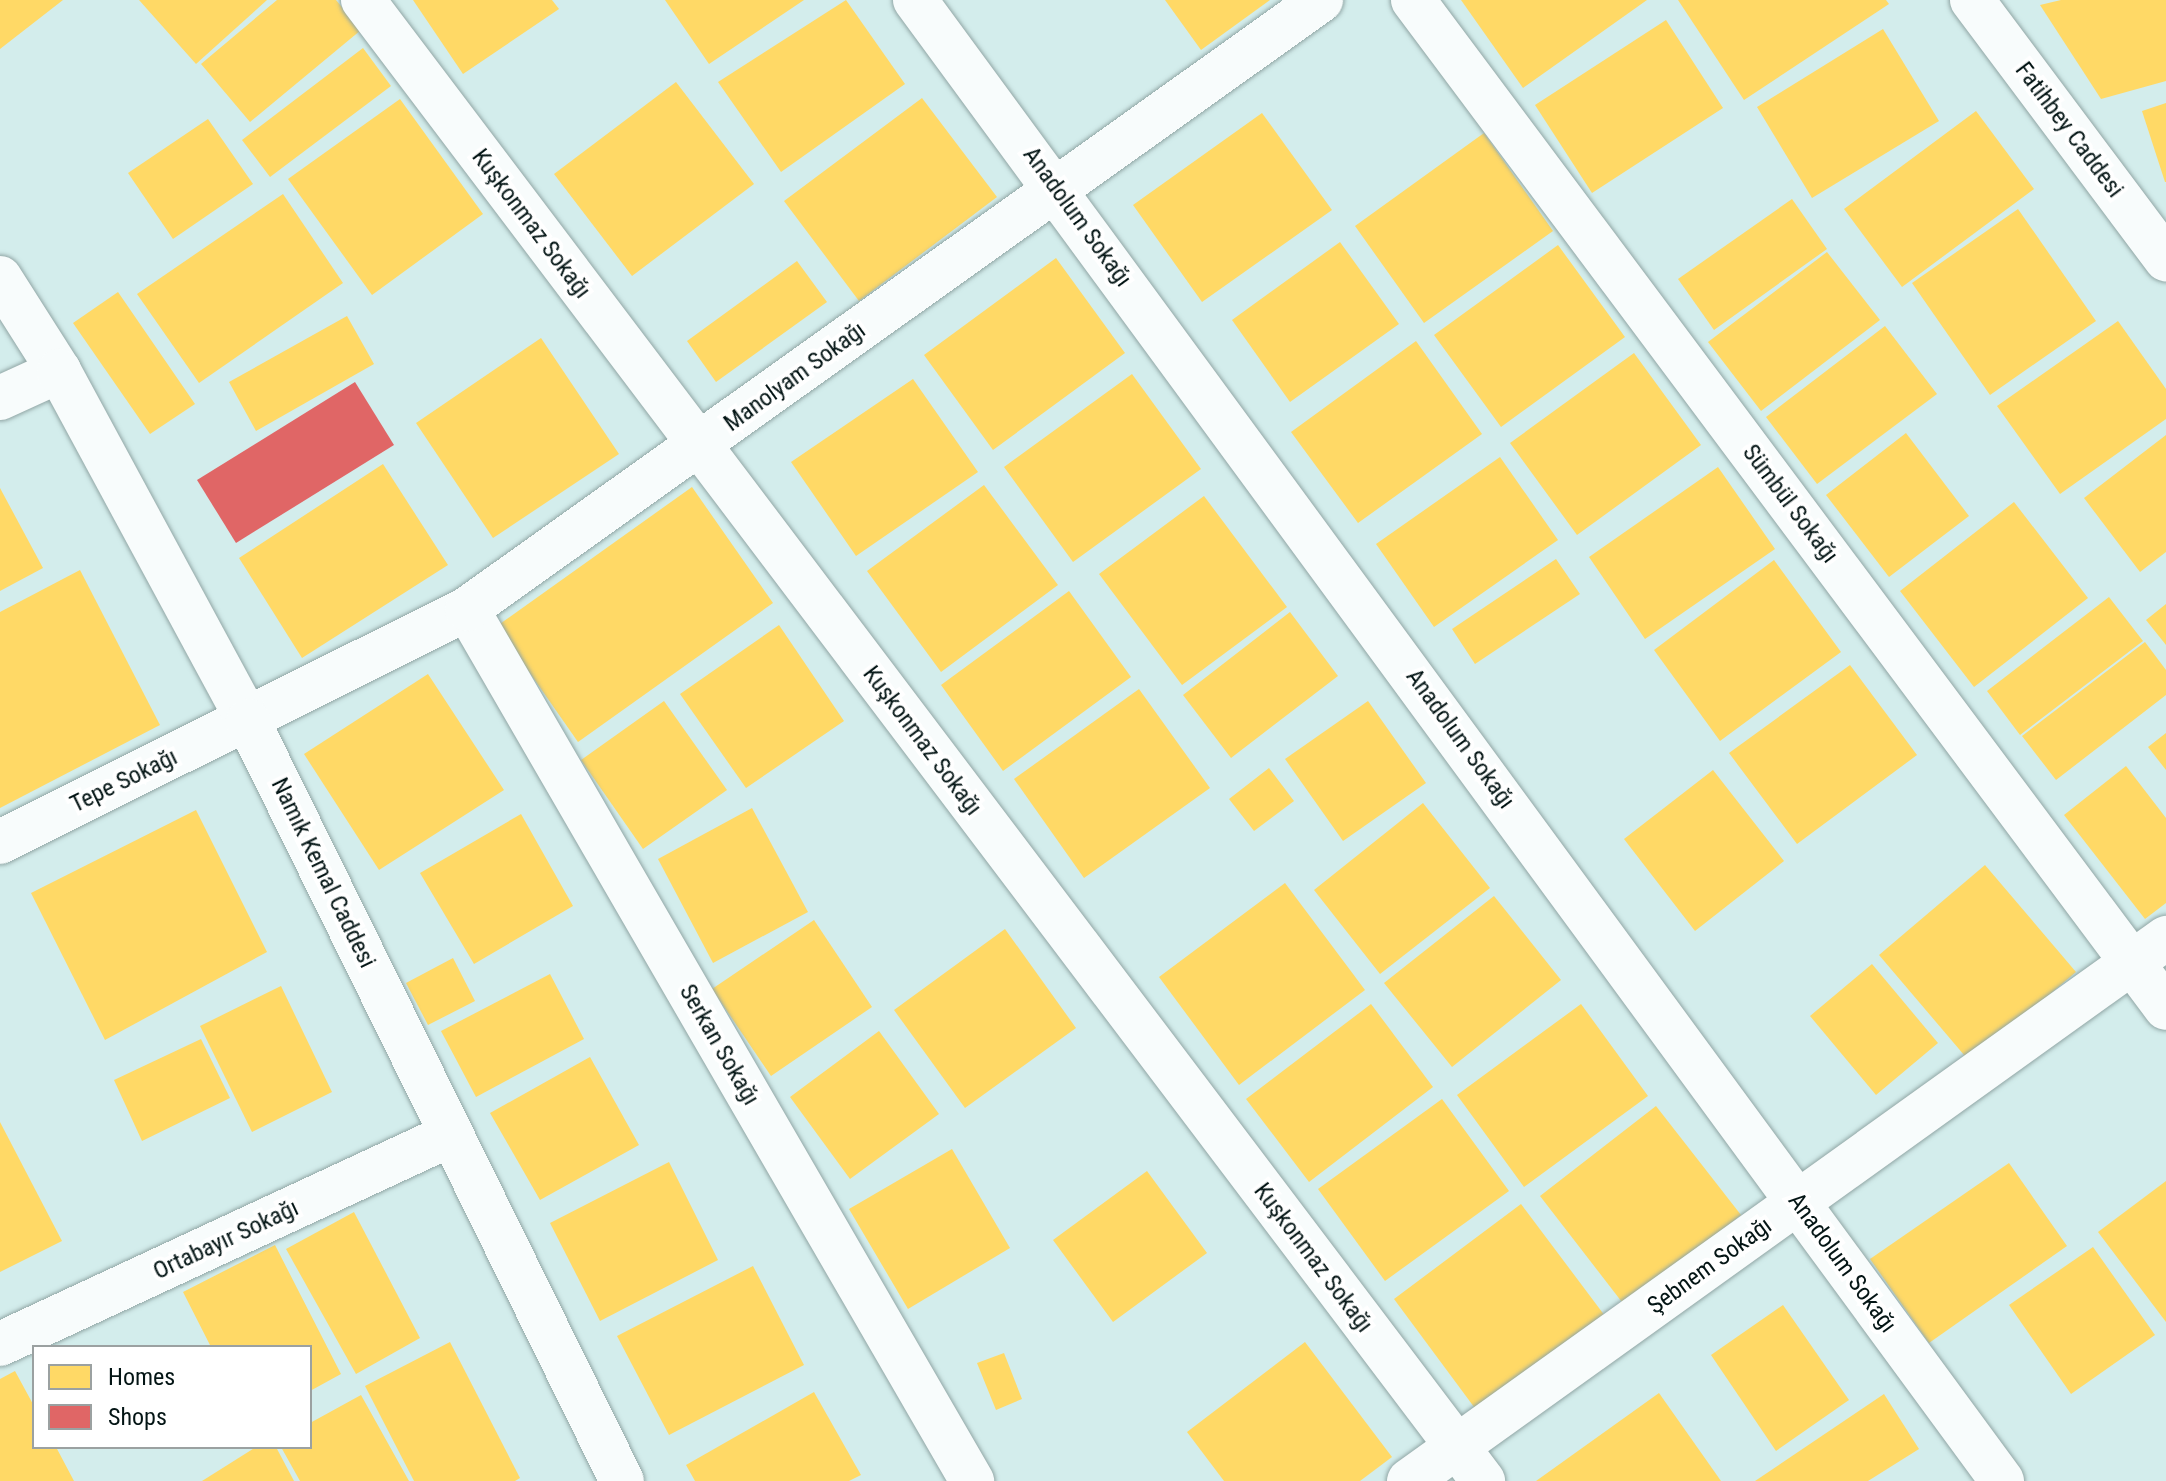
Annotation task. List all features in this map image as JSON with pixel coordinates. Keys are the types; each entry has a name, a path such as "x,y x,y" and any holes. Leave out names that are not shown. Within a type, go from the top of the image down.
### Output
{"street":[{"name":"Kuşkonmaz Sokağı","path":"363,0 1483,1481"},
{"name":"Anadolum Sokağı","path":"915,0 1057,189 2002,1481"},
{"name":"Manolyam Sokağı","path":"248,721 467,609 1321,0"},
{"name":"Sümbül Sokağı","path":"1413,0 2149,950 2166,1008"},
{"name":"Fatihbey Caddesi","path":"1972,0 2160,241"},
{"name":"Namık Kemal Caddesi","path":"0,278 59,371 248,721 622,1481"},
{"path":"0,398 59,371"},
{"name":"Serkan Sokağı","path":"467,609 972,1481"},
{"name":"Tepe Sokağı","path":"0,842 248,721"},
{"name":"Şebnem Sokağı","path":"1409,1481 2149,950"},
{"name":"Ortabayır Sokağı","path":"0,1344 451,1135"}],"building: Homes":[{"path":"0,0 63,0 0,49"},
{"path":"139,0 267,0 196,64"},
{"path":"277,0 336,0 361,30 250,122 201,64"},
{"path":"413,0 552,0 559,9 463,74"},
{"path":"665,0 804,0 709,64"},
{"path":"846,0 905,84 781,172 718,82"},
{"path":"1165,0 1270,0 1201,50"},
{"path":"1461,0 1647,0 1523,88"},
{"path":"1678,0 1886,0 1889,4 1744,100"},
{"path":"2061,0 2166,0 2166,81 2101,99 2040,5"},
{"path":"1666,20 1723,108 1592,193 1535,105"},
{"path":"1883,29 1939,121 1812,198 1757,107"},
{"path":"363,48 391,86 270,177 242,140"},
{"path":"676,82 754,184 632,276 554,174"},
{"path":"922,98 997,197 859,301 784,201"},
{"path":"400,99 483,214 372,295 288,179"},
{"path":"2166,103 2166,182 2165,182 2142,111"},
{"path":"1976,111 2034,189 1902,287 1844,209"},
{"path":"1262,113 1332,210 1202,302 1133,205"},
{"path":"208,119 253,184 173,239 128,173"},
{"path":"1484,133 1553,231 1424,323 1355,226"},
{"path":"283,194 343,283 199,383 137,294"},
{"path":"1792,199 1827,249 1714,330 1678,279"},
{"path":"2018,209 2096,321 1990,395 1912,283"},
{"path":"1340,242 1399,324 1290,402 1232,320"},
{"path":"1558,245 1625,337 1501,427 1434,335"},
{"path":"1827,252 1880,320 1761,411 1708,342"},
{"path":"1056,258 1125,353 993,450 924,355"},
{"path":"797,261 827,302 716,382 687,341"},
{"path":"118,292 195,404 150,434 73,323"},
{"path":"347,316 374,364 256,431 229,382"},
{"path":"2118,321 2166,389 2166,419 2060,494 1997,406"},
{"path":"1885,326 1937,394 1817,484 1766,417"},
{"path":"541,338 619,454 493,538 416,423"},
{"path":"1416,341 1482,434 1358,523 1291,432"},
{"path":"1634,353 1701,445 1577,535 1510,443"},
{"path":"1132,374 1201,469 1073,562 1004,467"},
{"path":"913,379 978,472 856,556 791,462"},
{"path":"1906,433 1969,516 1889,577 1826,495"},
{"path":"2166,435 2166,552 2140,572 2084,498"},
{"path":"1500,457 1558,540 1434,627 1376,544"},
{"path":"383,464 448,565 302,658 239,558"},
{"path":"1718,467 1775,549 1645,639 1589,557"},
{"path":"984,485 1058,585 941,672 867,571"},
{"path":"692,487 773,603 578,742 497,626"},
{"path":"0,488 43,568 0,591"},
{"path":"1204,496 1287,607 1182,685 1099,574"},
{"path":"2014,502 2088,598 1974,687 1900,591"},
{"path":"1556,559 1580,594 1475,664 1452,629"},
{"path":"1774,560 1841,652 1720,741 1654,650"},
{"path":"80,570 160,725 0,808 0,612"},
{"path":"1069,591 1131,677 1003,771 941,685"},
{"path":"2109,597 2143,641 2020,735 1987,691"},
{"path":"2166,604 2166,645 2146,620"},
{"path":"1290,612 1338,676 1231,758 1183,695"},
{"path":"779,625 844,721 746,788 680,694"},
{"path":"2145,642 2166,670 2166,695 2056,780 2022,736"},
{"path":"1850,665 1917,755 1797,844 1729,753"},
{"path":"428,674 504,790 379,870 304,754"},
{"path":"1139,689 1210,788 1084,878 1014,779"},
{"path":"664,701 727,790 643,849 581,760"},
{"path":"1368,701 1426,783 1343,841 1285,759"},
{"path":"2166,733 2166,770 2148,747"},
{"path":"2126,766 2166,818 2166,903 2145,919 2064,815"},
{"path":"1269,768 1294,801 1254,831 1229,799"},
{"path":"1713,770 1784,861 1695,931 1624,839"},
{"path":"1423,803 1490,888 1380,974 1314,890"},
{"path":"752,808 808,912 713,963 658,859"},
{"path":"196,810 267,952 105,1040 31,893"},
{"path":"521,814 573,906 474,964 420,873"},
{"path":"1985,865 2076,972 1970,1062 1879,955"},
{"path":"1285,883 1365,990 1239,1085 1159,977"},
{"path":"1494,896 1561,980 1452,1067 1384,983"},
{"path":"814,920 872,1007 771,1076 712,989"},
{"path":"1005,929 1076,1028 965,1108 894,1010"},
{"path":"453,958 475,1001 428,1025 406,983"},
{"path":"1872,964 1938,1043 1876,1095 1810,1016"},
{"path":"550,974 584,1039 476,1097 441,1031"},
{"path":"281,986 332,1092 252,1132 200,1026"},
{"path":"1371,1004 1433,1087 1309,1182 1246,1099"},
{"path":"1581,1004 1648,1096 1524,1187 1457,1095"},
{"path":"879,1031 939,1114 850,1179 790,1097"},
{"path":"201,1039 230,1098 142,1141 114,1080"},
{"path":"590,1057 639,1145 540,1200 490,1113"},
{"path":"1442,1099 1509,1191 1385,1281 1318,1189"},
{"path":"1656,1106 1741,1215 1625,1306 1540,1196"},
{"path":"0,1122 62,1241 0,1272"},
{"path":"952,1149 1010,1248 908,1309 849,1209"},
{"path":"669,1162 718,1260 600,1321 550,1223"},
{"path":"2009,1163 2067,1246 1929,1343 1870,1259"},
{"path":"1147,1171 1207,1253 1113,1322 1053,1240"},
{"path":"2166,1181 2166,1322 2098,1232"},
{"path":"1521,1204 1605,1316 1477,1411 1394,1299"},
{"path":"354,1212 420,1338 356,1374 286,1249"},
{"path":"275,1245 341,1374 312,1390 312,1345 210,1345 183,1292"},
{"path":"2093,1247 2155,1335 2071,1394 2009,1305"},
{"path":"753,1266 804,1365 669,1435 617,1336"},
{"path":"1783,1305 1849,1400 1776,1451 1711,1355"},
{"path":"450,1342 520,1478 515,1481 414,1481 365,1386"},
{"path":"1305,1342 1392,1457 1360,1481 1224,1481 1187,1432"},
{"path":"1004,1353 1022,1399 996,1410 977,1363"},
{"path":"15,1371 32,1402 32,1449 57,1449 74,1481 0,1481 0,1379"},
{"path":"814,1392 861,1475 849,1481 695,1481 686,1465"},
{"path":"1659,1393 1721,1481 1536,1481"},
{"path":"1884,1394 1919,1449 1868,1481 1755,1481"},
{"path":"361,1395 409,1481 300,1481 282,1449 312,1449 312,1422"},
{"path":"253,1449 277,1449 294,1481 202,1481"}],"building: Shops":[{"path":"355,382 394,445 236,543 197,480"}]}
